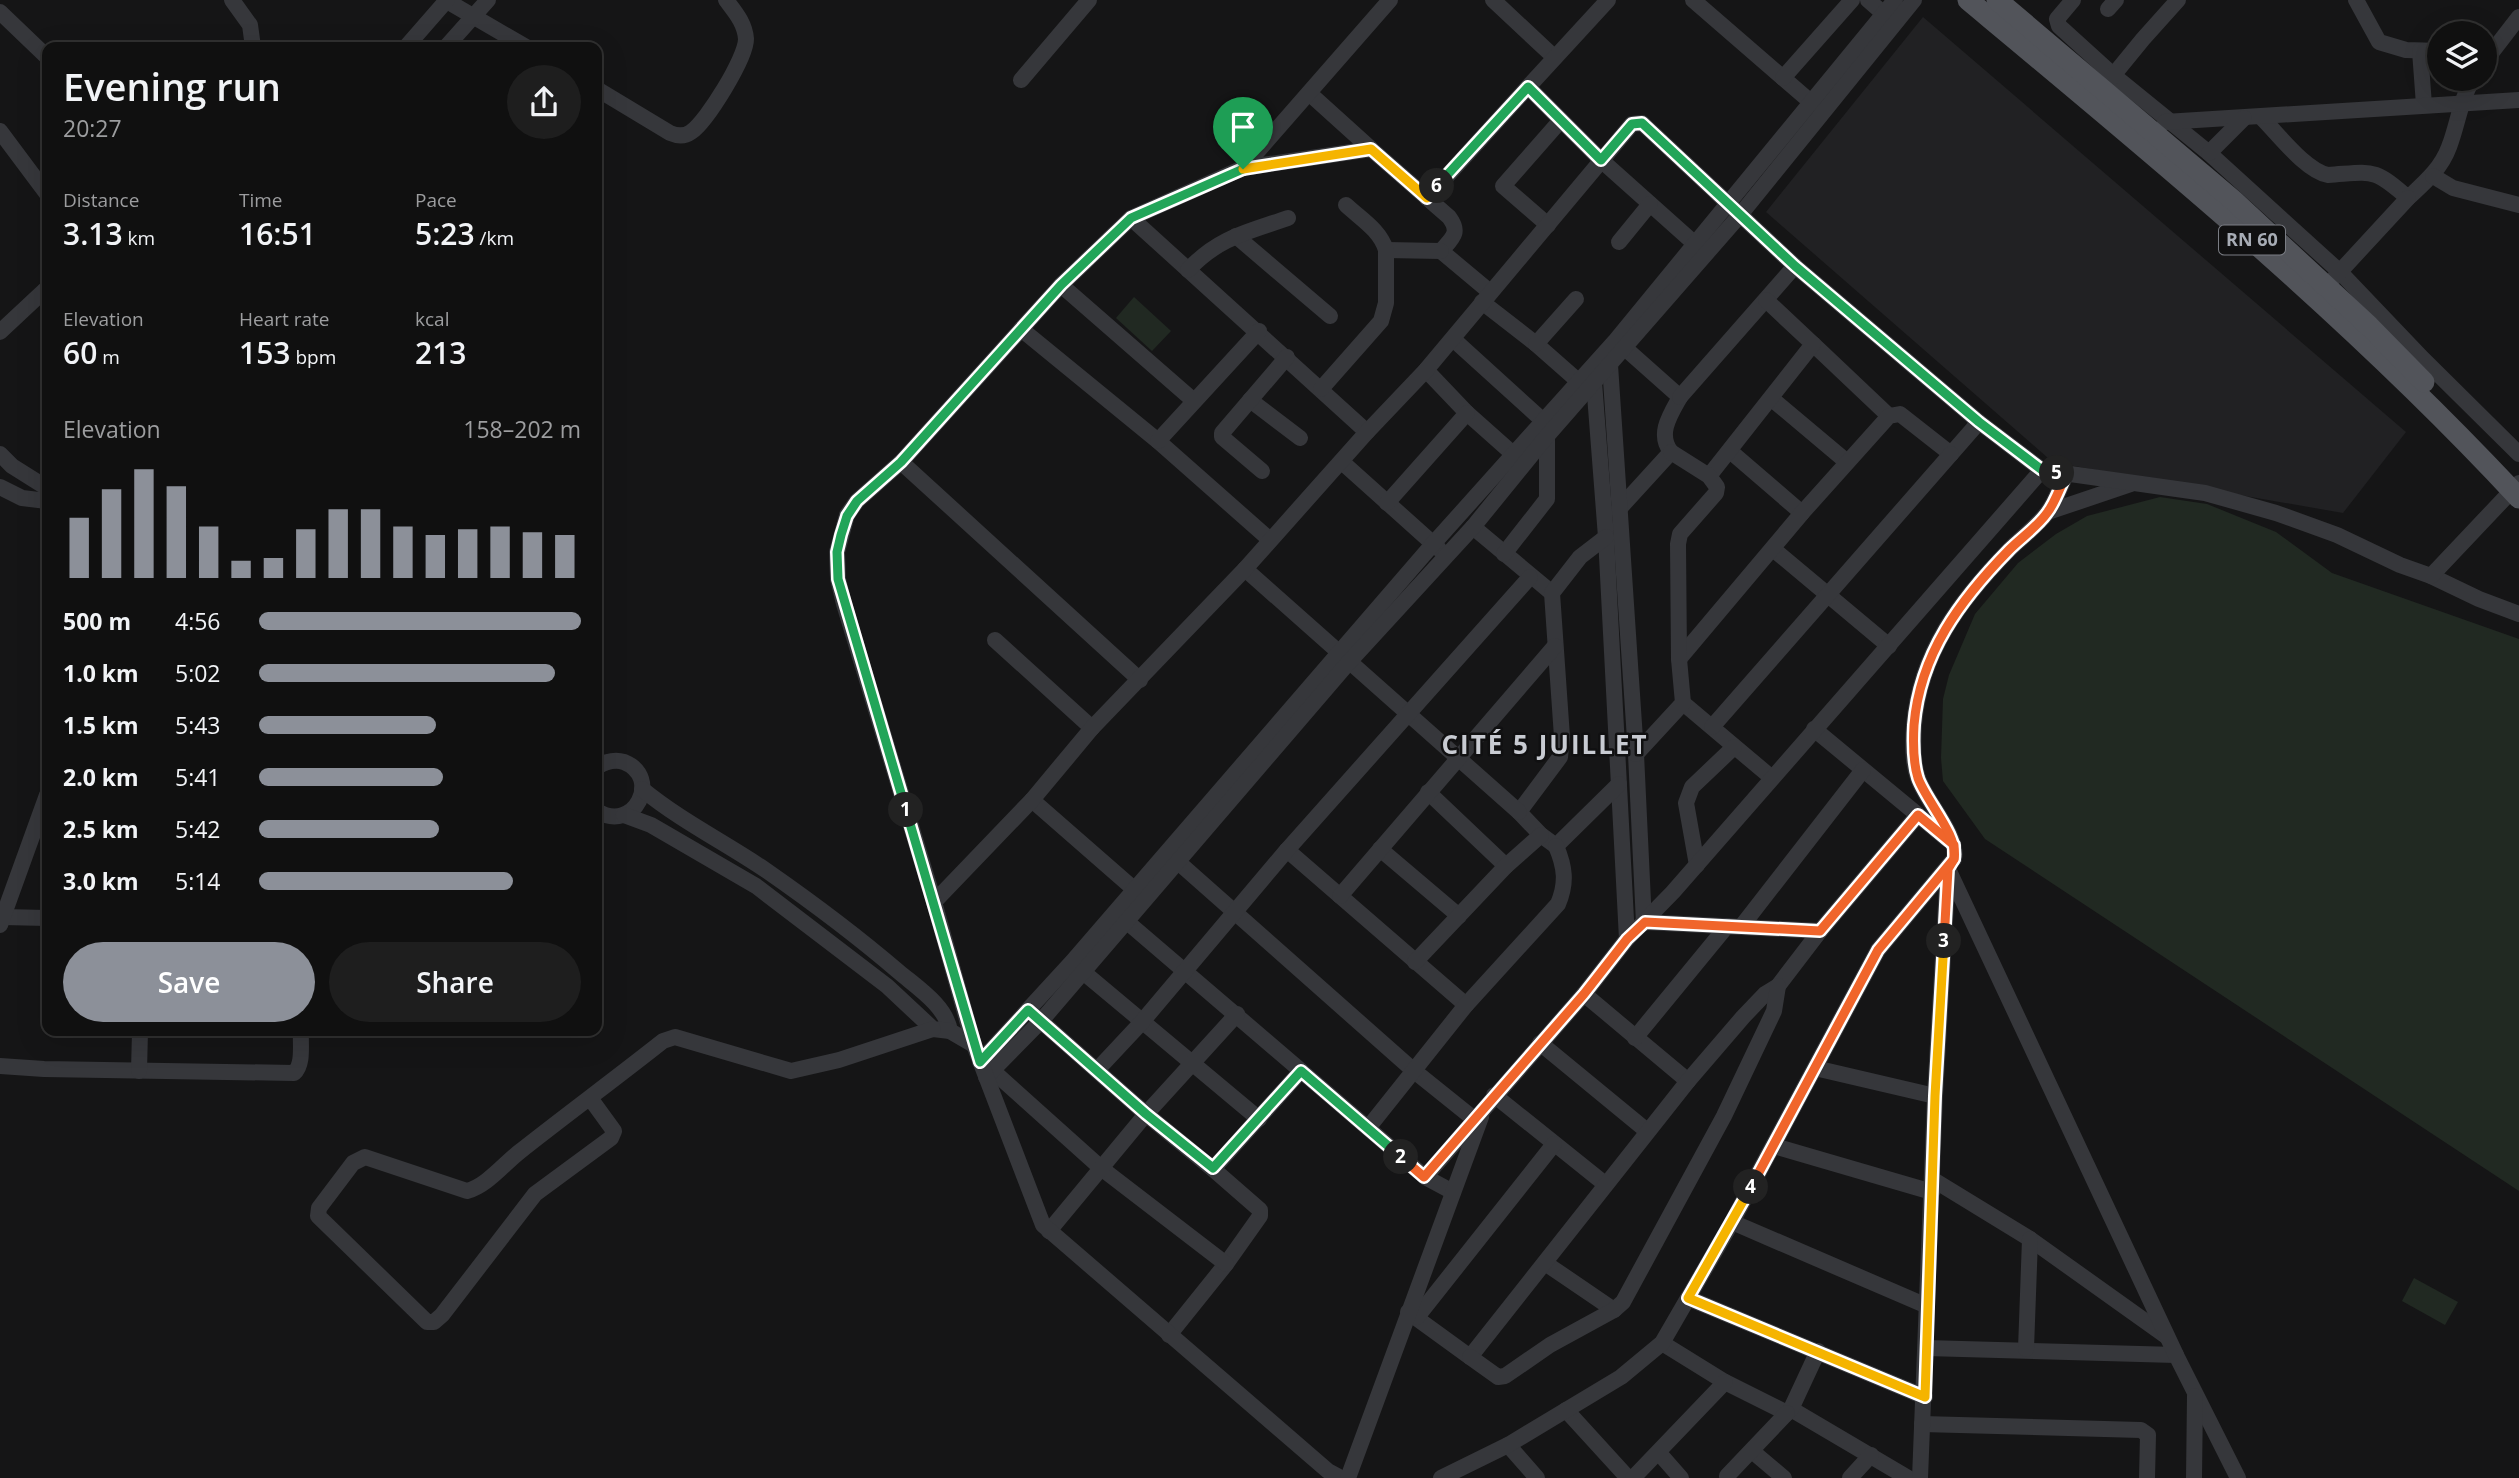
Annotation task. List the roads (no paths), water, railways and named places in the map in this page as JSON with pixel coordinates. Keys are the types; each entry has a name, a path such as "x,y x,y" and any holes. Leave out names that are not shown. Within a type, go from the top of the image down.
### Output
{"main road":[{"name":"RN 60","path":"1968,0 2116,121 2245,233 2517,487"},
{"name":"RN 60","path":"1997,0 2108,82 2144,124 2232,200 2333,279 2369,326 2517,487"}],"street":[{"path":"232,0 250,25 252,42"},
{"path":"410,42 447,0 472,18 517,42"},
{"path":"450,42 488,0"},
{"path":"602,92 670,133 677,136 690,133 724,90 743,52 746,40 743,25 726,0"},
{"path":"1021,79 1089,0"},
{"path":"1243,169 1390,0"},
{"path":"1493,0 1554,57"},
{"path":"1427,198 1608,0"},
{"path":"1693,0 1812,103"},
{"path":"1783,78 1852,0"},
{"path":"1868,0 1884,14"},
{"path":"1734,210 1812,103 1895,0"},
{"path":"987,1071 1041,1021 1077,967 1344,658 1433,544 1548,429 1914,0"},
{"path":"2073,0 2057,19 2058,24 2108,82 2168,121 2209,153 2333,279 2423,359 2519,454"},
{"path":"2108,82 2178,0"},
{"path":"2356,0 2379,42 2406,50 2427,51"},
{"path":"0,12 42,52"},
{"path":"2497,43 2519,17"},
{"path":"2420,51 2424,105"},
{"path":"1528,87 1601,160 1701,249"},
{"path":"2333,279 2432,176 2448,150 2468,91"},
{"path":"1309,93 1455,226 1454,236 1441,251"},
{"path":"2144,124 2519,100"},
{"path":"2209,153 2244,118"},
{"path":"2262,118 2320,174 2376,173 2408,198"},
{"path":"1548,225 1503,186 1561,120"},
{"path":"934,902 1032,800 1092,729 1245,569 1269,539 1426,370 1632,124 1642,123 1795,266 1979,422 2042,470 2206,493 2276,513 2337,534 2400,565 2519,614"},
{"path":"0,131 42,187"},
{"path":"1341,1478 1328,1471 1169,1335 1049,1231 1040,1219 987,1071 974,1045 838,579 837,552 847,516 857,501 901,462 1061,285 1131,218 1243,169 1371,149"},
{"path":"2432,176 2453,188 2519,205"},
{"path":"1619,242 1650,204"},
{"path":"1321,389 1381,321 1386,303 1386,250 1378,233 1346,205"},
{"path":"1131,218 1259,331 1367,432"},
{"path":"1188,270 1205,252 1236,236 1288,218"},
{"path":"1236,236 1330,316"},
{"path":"1386,250 1441,251 1536,344 1587,384 1612,524 1636,754 1644,922"},
{"path":"1772,778 1683,703 1679,659 1678,544 1680,534 1716,493 1717,487 1709,476 1671,453 1665,440 1667,420 1680,397 1795,266"},
{"path":"1061,285 1194,401"},
{"path":"0,332 42,293"},
{"path":"1536,344 1576,299"},
{"path":"1766,300 1889,416"},
{"path":"1021,329 1158,440 1269,539"},
{"path":"1158,440 1259,331"},
{"path":"1453,339 1548,429 1547,499 1504,554"},
{"path":"1621,344 1611,365 1612,524 1618,779 1627,939"},
{"path":"1621,344 1680,397"},
{"path":"1709,476 1813,344"},
{"path":"1262,471 1222,437 1224,429 1287,357"},
{"path":"1587,384 1611,365"},
{"path":"1426,370 1467,413 1519,459"},
{"path":"1772,399 1847,462"},
{"path":"1250,400 1300,439"},
{"path":"1387,503 1467,413"},
{"path":"1679,659 1802,513 1889,416 1900,414 1951,454"},
{"path":"1712,727 1979,422"},
{"path":"1730,451 1802,513"},
{"path":"1519,812 1560,757 1562,737 1552,593 1671,453"},
{"path":"0,454 12,466 42,485"},
{"path":"1344,658 1473,527 1519,459"},
{"path":"901,462 1140,680"},
{"path":"1342,462 1446,556"},
{"path":"1424,1177 1584,994 1627,939 1697,865 2042,470"},
{"path":"1441,1478 1507,1445 1621,1377 1662,1343 1774,1146 1878,950 1954,859 1954,845 1916,771 1914,727 1918,695 1938,640 1954,613 2007,552 2048,512 2066,475"},
{"path":"2048,512 2133,483"},
{"path":"0,487 22,498 42,501"},
{"path":"2431,576 2517,487"},
{"path":"1473,527 1552,593"},
{"path":"1773,550 1889,646"},
{"path":"1245,569 1556,846 1563,864 1564,890 1558,904 1466,1005 1368,1128"},
{"path":"1097,1070 1141,1023 1287,850 1410,715 1530,577"},
{"path":"995,640 1092,729"},
{"path":"1340,896 1555,646"},
{"path":"1636,754 1683,703"},
{"path":"1814,729 1954,845"},
{"path":"1697,865 1686,803 1688,794 1734,747"},
{"path":"602,764 618,761 631,766 639,776 642,789 639,802 624,815"},
{"path":"1635,1038 1734,926 1863,770"},
{"path":"1556,846 1618,779 1637,772"},
{"path":"642,789 662,806 766,870 860,939 948,1018 950,1031"},
{"path":"1428,792 1506,866"},
{"path":"1032,800 1135,890"},
{"path":"42,809 2,921 42,918"},
{"path":"602,813 610,817 624,815 650,825 756,886 887,986 933,1029"},
{"path":"1470,1357 1688,1081 1743,1017 1765,994 1778,986 1820,931 1918,815"},
{"path":"1415,962 1506,866 1541,835"},
{"path":"1380,849 1459,916"},
{"path":"1287,850 1466,1005"},
{"path":"1121,916 1135,890 1172,857"},
{"path":"1172,857 1413,1070 1479,1114"},
{"path":"1920,1478 1935,1096 1948,869"},
{"path":"1948,869 2194,1393 2238,1478"},
{"path":"1121,916 1424,1177 1453,1192"},
{"path":"1644,922 1820,931"},
{"path":"987,1071 1028,1010 1077,967"},
{"path":"1077,967 1259,1119"},
{"path":"1413,1315 1498,1377 1505,1377 1550,1345 1614,1310 1629,1293 1724,1116 1774,1011 1778,986"},
{"path":"1584,994 1688,1081"},
{"path":"1028,1010 1146,1114 1213,1168 1260,1212 1226,1264 1169,1335"},
{"path":"1049,1231 1146,1114 1237,1014"},
{"path":"590,1098 614,1131 611,1138 535,1194 434,1322 427,1322 318,1216 319,1208 353,1163 365,1157 467,1191 479,1186 590,1098 663,1041 675,1037 791,1071 839,1060 933,1029 950,1031 974,1045"},
{"path":"139,1071 140,1036"},
{"path":"0,1066 294,1073 299,1070 301,1036"},
{"path":"1540,1043 1647,1131"},
{"path":"1815,1068 1935,1096"},
{"path":"987,1071 1101,1168 1226,1264"},
{"path":"1213,1168 1301,1071"},
{"path":"1494,1094 1605,1184"},
{"path":"1348,1478 1413,1315 1479,1114"},
{"path":"1413,1315 1554,1144"},
{"path":"1774,1146 1932,1186 2029,1239 2168,1337"},
{"path":"1732,1222 1927,1306"},
{"path":"2026,1349 2029,1239"},
{"path":"1545,1263 1614,1310"},
{"path":"1688,1298 1925,1397"},
{"path":"1662,1343 1725,1382 1789,1411 1908,1478"},
{"path":"1926,1348 2176,1355"},
{"path":"1727,1476 1789,1411 1818,1351"},
{"path":"1566,1410 1631,1478 1659,1453 1725,1382"},
{"path":"2194,1393 2194,1478"},
{"path":"1922,1424 2141,1430 2148,1435 2147,1478"},
{"path":"1507,1445 1532,1476"},
{"path":"1752,1451 1784,1478"},
{"path":"1659,1453 1681,1478"},
{"path":"1850,1478 1871,1455"}],"district":[{"name":"CITÉ 5 JUILLET","path":"1545,745"}]}
